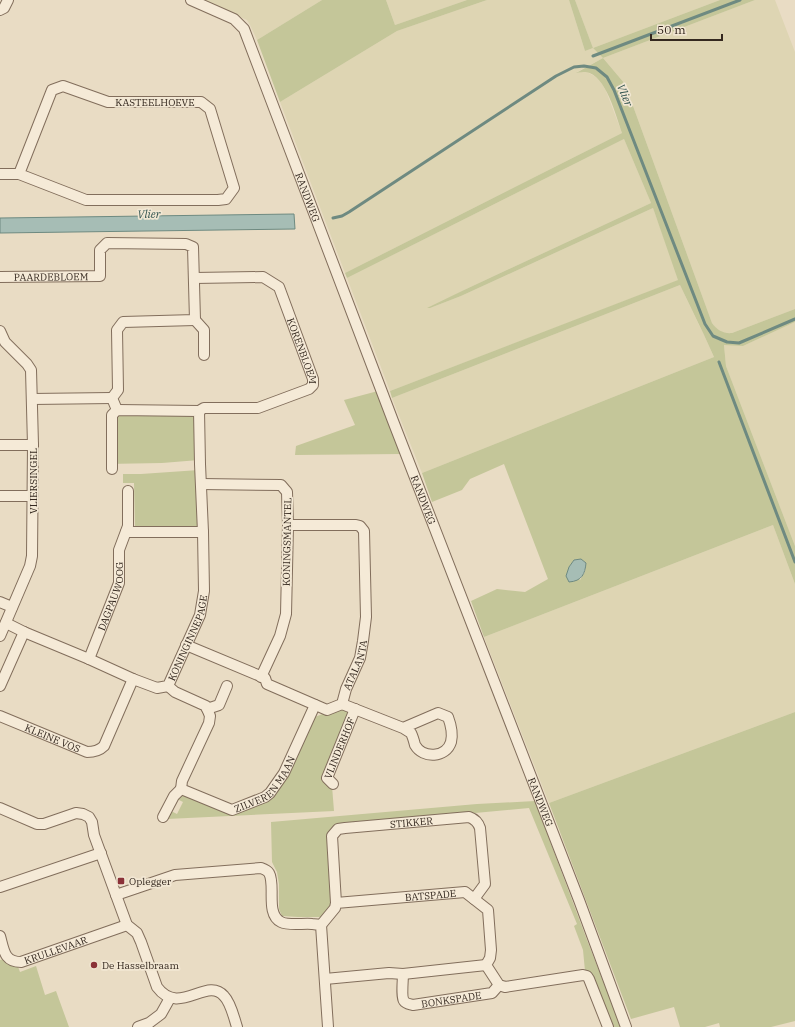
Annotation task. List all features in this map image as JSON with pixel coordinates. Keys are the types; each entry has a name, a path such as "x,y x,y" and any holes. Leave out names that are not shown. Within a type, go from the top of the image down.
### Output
{"street":[{"path":"0,10 4,8 8,0"},
{"name":"RANDWEG","path":"191,0 234,19 244,29 295,160 390,414 579,900 626,1027"},
{"name":"KASTEELHOEVE","path":"0,174 19,174 86,200 218,200 226,199 234,188 210,109 201,102 108,102 63,86 52,90 19,174"},
{"name":"PAARDEBLOEM","path":"0,278 100,276 100,250 107,244 186,244 193,248 195,320 204,330 204,355"},
{"name":"KORENBLOEM","path":"117,410 199,411 204,408 258,408 309,389 313,385 313,380 279,287 263,277 194,278"},
{"path":"112,398 118,390 117,330 123,322 195,320"},
{"name":"VLIERSINGEL","path":"0,331 4,342 27,364 31,370 33,445 32,556 30,566 0,636"},
{"path":"32,399 112,398"},
{"path":"112,398 117,410 112,415 112,469"},
{"name":"KONINGINNEPAGE","path":"6,623 156,688 168,686 200,615 204,591 199,411"},
{"path":"0,445 33,445"},
{"name":"KONINGSMANTEL","path":"201,484 281,485 287,492 288,525 286,614 280,636 261,677"},
{"name":"DAGPAUWOOG","path":"89,659 119,583 119,550 128,526 128,491"},
{"path":"0,496 33,496"},
{"name":"ATALANTA","path":"288,525 356,524 364,531 366,617 363,641 360,658 346,689 342,704"},
{"path":"126,532 203,532"},
{"path":"0,602 12,607"},
{"path":"0,686 24,632"},
{"path":"186,645 265,678 268,684 327,710 342,704"},
{"name":"KLEINE VOS","path":"0,716 87,752 93,752 100,750 104,746 133,679"},
{"path":"164,817 174,796 181,789 182,781 209,723 210,716 206,706 175,692 168,686"},
{"path":"207,709 219,704 226,686"},
{"name":"VLINDERHOF","path":"342,704 403,728 411,733 416,746 422,752 438,755 446,751 451,743 451,725 448,717 438,713 403,728"},
{"name":"ZILVEREN MAAN","path":"181,789 232,810 265,797 270,793 284,773 315,705"},
{"name":"VLINDERHOF","path":"333,784 327,778 355,709"},
{"path":"0,808 37,824 44,824 76,814 83,814 89,818 92,822 94,835 127,925 137,933 157,987 161,993 170,998 178,999 209,990 217,990 224,995 228,1002 237,1027"},
{"name":"STIKKER","path":"336,904 332,836 338,829 469,817 478,823 480,828 485,884 474,899"},
{"path":"0,887 101,853"},
{"path":"116,895 175,875 261,868 268,871 270,877 272,909 275,916 281,922 288,924 321,925"},
{"name":"BATSPADE","path":"336,904 465,892 488,910 491,950 490,958 486,965"},
{"path":"328,1027 321,925 335,908 336,904"},
{"name":"KRULLEVAAR","path":"0,936 5,954 9,960 21,962 127,925"},
{"path":"325,979 389,973 403,974 486,965 499,985 505,988 583,975 590,979 608,1027"},
{"name":"BONKSPADE","path":"403,974 404,1001 408,1004 414,1005 492,993 499,985"},
{"path":"138,1027 149,1023 161,1014 170,998"}],"shaded area":[{"path":"322,0 257,40 247,20 204,1"},
{"path":"386,0 467,0 395,25"},
{"path":"487,0 569,0 585,51 593,48 603,58 577,72 587,72 596,77 602,84 622,133 345,273 280,102 397,31"},
{"path":"575,0 720,0 593,48"},
{"path":"755,0 775,0 795,52 795,309 732,333 726,334 716,328 712,323 625,84 603,58"},
{"path":"624,139 651,203 464,290 430,308 461,296 653,208 679,280 390,391 347,278"},
{"path":"680,285 714,357 422,473 392,398"},
{"path":"795,322 795,546 726,366 724,344 743,346"},
{"path":"773,525 795,584 795,712 549,803 484,637"}],"green space":[{"path":"322,0 386,0 395,25 467,0 487,0 397,31 280,102 257,40"},
{"path":"569,0 575,0 593,48 585,51"},
{"path":"720,0 755,0 603,58 593,48"},
{"path":"603,58 625,84 712,323 718,330 732,333 795,309 795,322 743,346 724,345 726,366 795,546 795,584 773,525 484,637 471,601 497,589 525,592 548,579 504,464 470,479 462,490 432,502 422,473 714,357 680,285 392,398 390,391 678,280 653,208 461,296 427,308 651,203 624,139 347,278 345,273 622,133 609,97 599,80 586,72 576,73","holes":["581,559 586,563 585,572 580,580 569,567 574,560"]},
{"path":"378,391 401,454 295,455 296,446 355,425 344,400"},
{"path":"116,416 198,416 199,460 162,463 106,464 106,457 115,457"},
{"path":"199,470 199,528 135,527 134,483 123,483 123,474"},
{"path":"341,707 353,711 322,779 332,786 334,811 167,819 171,811 177,814 183,802 177,799 178,796 184,795 233,813 271,799 312,718"},
{"path":"795,712 795,1021 771,1027 720,1027 719,1023 705,1027 680,1027 674,1007 631,1019 549,803"},
{"path":"535,801 621,1027 610,1027 585,971 583,950 574,926 577,924 529,808 335,826 334,905 323,917 282,916 279,909 279,884 277,872 272,862 271,822 477,804"},
{"path":"4,959 17,964 20,972 36,966 45,995 56,991 69,1027 0,1027 0,960"}],"water":[{"path":"294,214 295,229 0,233 0,218"},
{"path":"581,559 586,563 584,574 577,580 569,582 566,576 569,567 574,560"}],"waterway":[{"path":"593,56 740,0"},
{"name":"Vlier","path":"333,218 342,216 349,212 556,76 574,67 584,66 596,68 607,77 614,90 705,324 713,336 727,342 739,343 795,319"},
{"path":"719,362 795,562"}],"place":[{"name":"Oplegger","path":"121,881"},
{"name":"De Hasselbraam","path":"94,965"}]}
